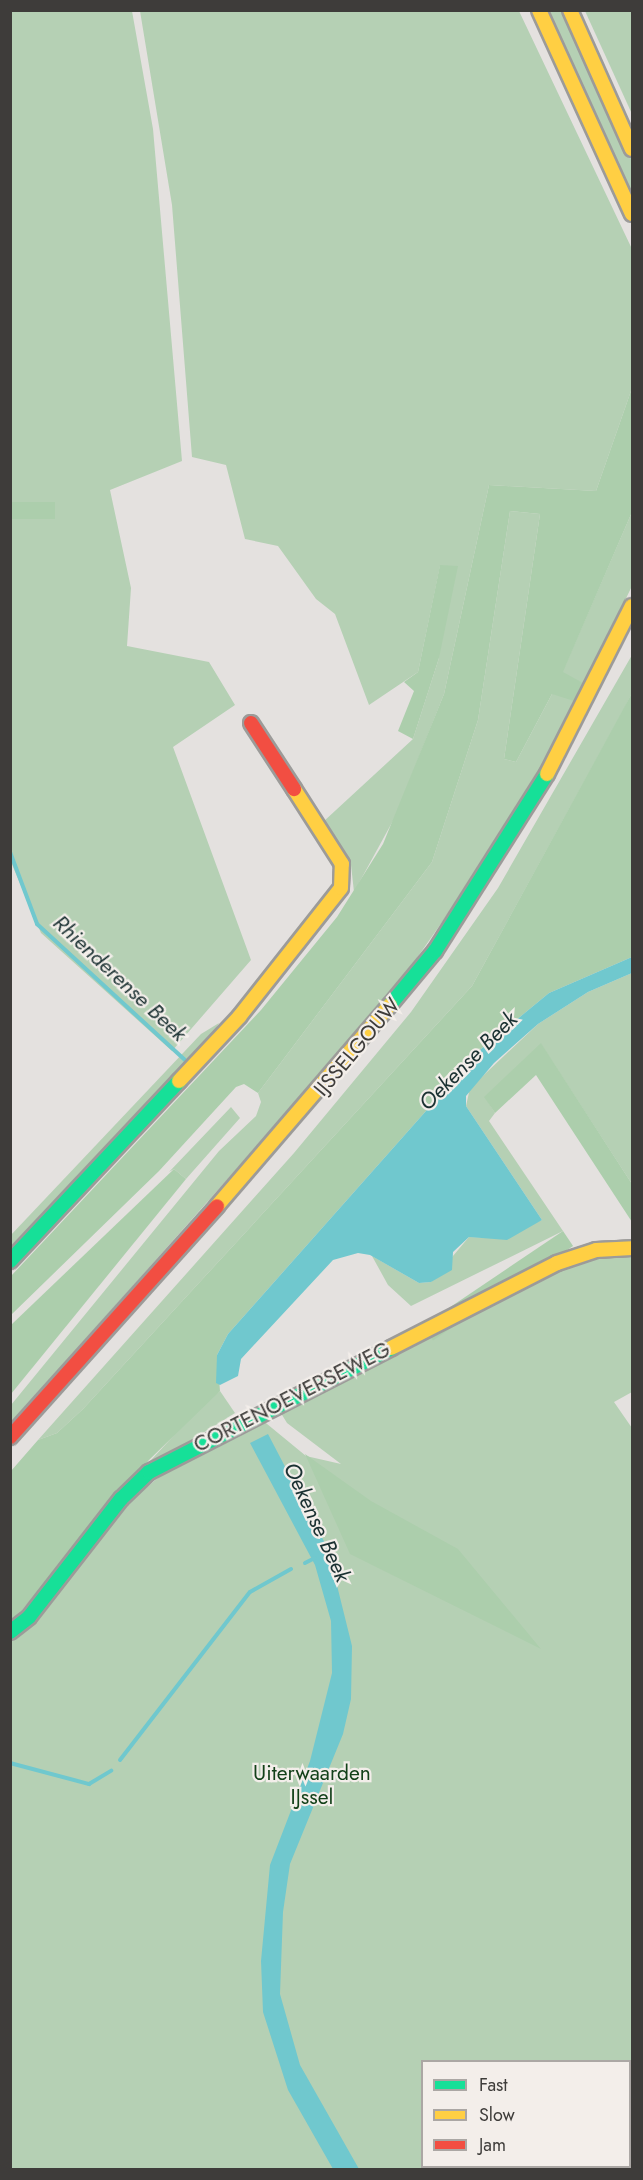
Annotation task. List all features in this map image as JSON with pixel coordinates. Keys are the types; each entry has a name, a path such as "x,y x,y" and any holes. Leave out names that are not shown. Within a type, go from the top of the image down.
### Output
{"street":[{"path":"539,10 633,214"},
{"path":"570,10 633,149"},
{"name":"IJSSELGOUW","path":"10,1437 312,1101 435,951 540,789 633,606"},
{"path":"10,1262 239,1017 340,888 342,864 251,723"},
{"name":"CORTENOEVERSEWEG","path":"10,1632 28,1617 107,1515 149,1472 557,1263 596,1250 633,1248"}],"green space":[{"path":"11,11 132,11 153,129 182,461 110,490 131,588 127,646 209,662 235,705 173,747 251,960 172,1051 41,933 11,862 11,519 27,519 55,502 11,502"},
{"path":"140,11 519,11 632,249 632,388 596,491 489,485 444,694 395,817 354,892 351,865 323,822 413,739 439,658 440,566 418,672 369,705 335,614 316,599 278,546 245,539 226,465 192,457 172,205"},
{"path":"546,11 563,11 632,159 632,198"},
{"path":"585,11 632,11 632,114"},
{"path":"632,388 632,512 563,672 583,683 574,701 552,694 516,762 504,759 540,514 510,511 478,720 432,862 258,1093 244,1084 236,1087 159,1171 11,1315 11,1276 261,1010 337,917 383,844 444,694 489,485 596,491"},
{"path":"11,502 55,502 55,519 11,519"},
{"path":"510,511 540,514 504,759 516,762 552,694 582,683 562,673 632,512 632,586 550,755 493,849 391,995 11,1423 11,1405 219,1151 256,1116 261,1102 258,1093 432,862 478,720"},
{"path":"440,565 458,566 439,658 413,739 398,731 414,691 404,682 418,672"},
{"path":"632,655 632,693 472,986 83,1409 57,1433 38,1440 294,1153 411,1012 498,888"},
{"path":"632,693 632,957 549,993 481,1049 228,1334 217,1355 220,1391 149,1460 11,1623 11,1471 38,1440 57,1433 83,1409 472,986"},
{"path":"632,973 632,1184 541,1044 485,1097 495,1113 489,1121 563,1231 411,1306 388,1285 372,1256 419,1283 431,1282 469,1237 497,1238 542,1220 466,1106 470,1088 538,1024 588,992"},
{"path":"219,1023 204,1050 11,1259 10,1236 201,1034"},
{"path":"541,1043 632,1184 632,1222 536,1075 495,1113 484,1097"},
{"path":"231,1107 240,1118 186,1179 174,1169 169,1172"},
{"path":"174,1169 186,1179 11,1394 11,1325"},
{"path":"563,1231 573,1246 433,1340 423,1326"},
{"name":"Uiterwaarden IJssel","path":"632,1254 632,1392 614,1402 632,1428 632,2169 11,2170 11,1638 53,1599 120,1510 172,1466 261,1419 306,1456 341,1464 287,1423 279,1410 579,1261"},
{"path":"220,1391 235,1413 139,1473 204,1403"},
{"path":"305,1454 371,1501 458,1549 541,1649 350,1554"}],"water":[{"path":"632,957 632,973 588,992 538,1024 494,1063 466,1096 466,1106 542,1220 507,1240 469,1237 453,1252 452,1270 431,1282 419,1283 370,1255 358,1253 333,1260 241,1359 238,1376 220,1385 216,1383 217,1355 228,1334 481,1049 549,993"},
{"path":"268,1434 328,1549 352,1646 351,1699 343,1734 290,1864 283,1912 280,1994 300,2065 359,2169 333,2169 288,2090 263,2012 261,1961 270,1865 310,1761 332,1673 331,1621 315,1565 250,1443"}],"waterway":[{"name":"Rhienderense Beek","path":"10,852 37,924 185,1060"},
{"name":"Oekense Beek","path":"305,1563 315,1558"},
{"path":"120,1760 250,1592 291,1569"},
{"path":"10,1763 89,1784 111,1771"}],"traffic: fast":[{"path":"390,1005 435,951 547,774"},
{"path":"10,1261 179,1081"},
{"path":"10,1632 29,1617 121,1499 149,1472 391,1348"}],"traffic: slow":[{"path":"539,10 632,214"},
{"path":"570,10 632,149"},
{"path":"547,774 632,606"},
{"path":"179,1081 239,1017 341,888 342,864 294,789"},
{"path":"217,1206 390,1005"},
{"path":"391,1348 557,1263 596,1250 632,1248"}],"traffic: jam":[{"path":"251,723 294,789"},
{"path":"10,1437 217,1206"}]}
